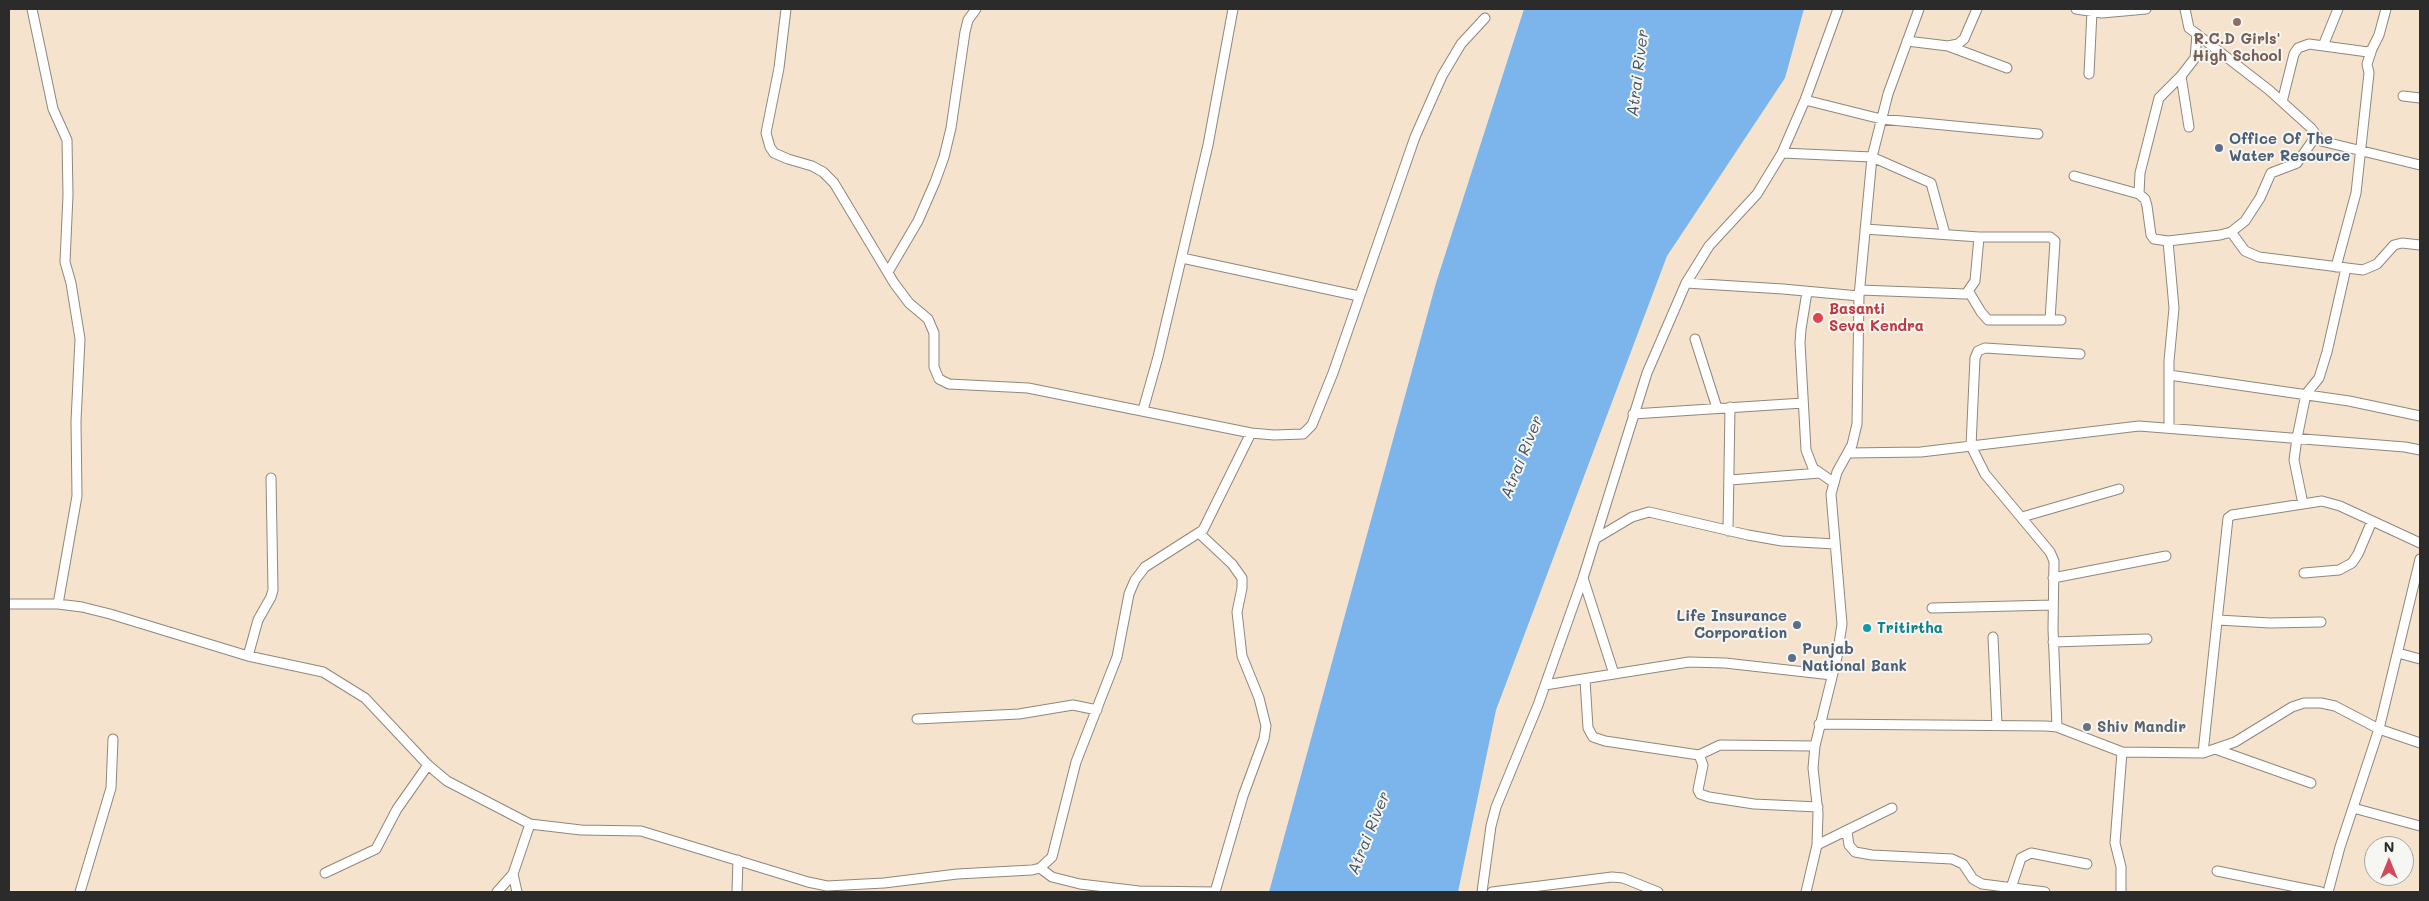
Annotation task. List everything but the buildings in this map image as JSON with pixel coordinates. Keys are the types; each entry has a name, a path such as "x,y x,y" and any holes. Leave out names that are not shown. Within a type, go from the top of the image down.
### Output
{"street":[{"path":"32,9 52,109 67,140 68,195 65,262 71,283 80,338 76,421 77,496 58,604"},
{"path":"786,9 779,68 766,133 770,148 774,153 802,162 823,172 834,183 898,290 909,303 922,312 932,327 936,375 945,382 957,385 1028,388 1251,433 1297,436 1307,432 1333,373 1415,137 1442,76 1462,44 1485,18"},
{"path":"888,272 918,220 941,166 951,128 965,32 968,20 976,9"},
{"path":"1143,410 1182,258 1208,145 1233,9"},
{"path":"1482,892 1490,826 1496,807 1545,685 1583,578 1633,414 1650,365 1686,283 1709,246 1757,194 1782,153 1805,100 1838,9"},
{"path":"1806,892 1817,845 1818,807 1813,768 1815,746 1842,624 1832,482 1848,453 1855,436 1857,424 1860,293 1872,157 1881,119 1919,9"},
{"path":"1948,46 1958,44 1964,39 1977,9"},
{"path":"2076,9 2092,12 2124,12 2146,9"},
{"path":"2185,9 2189,28 2282,102 2311,128 2316,136 2329,144 2420,165"},
{"path":"2323,46 2338,9"},
{"path":"2336,267 2356,193 2369,73 2367,64 2386,9"},
{"path":"2089,74 2092,12"},
{"path":"2197,34 2195,58 2181,76 2159,98 2140,173 2139,194 2147,206 2151,235 2154,239 2168,241 2231,232 2245,221 2256,206 2271,173 2297,163 2316,136"},
{"path":"1907,41 1948,46 2007,68"},
{"path":"2282,102 2294,54 2298,48 2309,44 2361,52 2372,49"},
{"path":"2181,76 2188,127"},
{"path":"2403,96 2420,98"},
{"path":"1805,100 1881,119 2038,134"},
{"path":"1782,153 1872,157 1931,183 1945,234"},
{"path":"2074,176 2139,194"},
{"path":"1865,228 1980,236 2050,237 2055,241 2050,320"},
{"path":"2231,232 2244,251 2259,257 2346,268 2372,268 2394,245 2402,243 2420,245"},
{"path":"1970,292 1975,281 1980,236"},
{"path":"2168,241 2174,308 2169,375 2169,428"},
{"path":"1182,258 1359,296"},
{"path":"2303,504 2294,460 2296,438 2306,394 2319,378 2334,327 2346,268"},
{"path":"1686,283 1807,292 1959,295 1970,292"},
{"path":"1807,292 1801,329 1803,403 1807,455 1812,468 1832,482"},
{"path":"1970,292 1981,312 1988,320 2061,320"},
{"path":"1696,338 1717,408"},
{"path":"2057,727 2053,605 2054,561 2050,552 1985,474 1971,446 1975,358 1978,351 1985,348 2080,354"},
{"path":"2169,375 2306,394 2420,416"},
{"path":"1633,414 1803,403"},
{"path":"1728,531 1730,407"},
{"path":"1848,453 1920,452 2139,426 2420,450"},
{"path":"9,604 58,604 110,614 248,656 310,669 336,679 364,698 428,765 446,781 530,824 581,830 641,831 808,882 827,886 886,888 957,874 1040,868 1052,857 1076,762 1117,657 1129,594 1135,580 1145,567 1200,534 1216,508 1236,461 1251,433"},
{"path":"1730,480 1820,473"},
{"path":"248,656 258,620 273,590 271,478"},
{"path":"2022,517 2119,489"},
{"path":"2204,754 2228,518 2232,514 2330,502 2420,543"},
{"path":"1595,539 1632,517 1649,512 1728,531 1782,541 1835,544"},
{"path":"2304,573 2346,568 2358,554 2372,521"},
{"path":"1040,868 1052,877 1080,884 1140,891 1215,892 1243,796 1264,739 1266,726 1259,698 1242,656 1237,612 1242,578 1232,564 1200,534"},
{"path":"2054,578 2166,556"},
{"path":"2328,892 2379,729 2420,558"},
{"path":"1583,578 1614,674"},
{"path":"1932,608 2053,605"},
{"path":"2218,620 2270,623 2321,622"},
{"path":"1993,637 1997,725"},
{"path":"2054,642 2147,639"},
{"path":"2398,653 2420,659"},
{"path":"1545,685 1585,680 1669,664 1711,662 1832,675"},
{"path":"1585,680 1588,728 1592,737 1605,741 1699,755 1720,744 1815,746"},
{"path":"1819,724 2057,727 2122,752 2204,754 2235,742 2292,707 2304,703 2321,703 2335,706 2379,729 2420,743"},
{"path":"917,719 1019,714 1073,705 1097,710"},
{"path":"80,892 111,788 113,739"},
{"path":"2218,750 2311,783"},
{"path":"2121,892 2121,867 2115,843 2122,752"},
{"path":"1699,755 1703,765 1698,790 1703,796 1754,804 1818,807"},
{"path":"325,873 376,849 397,809 428,765"},
{"path":"1817,845 1847,832 1892,808"},
{"path":"2353,808 2420,826"},
{"path":"497,892 514,874 530,824"},
{"path":"1847,832 1849,845 1855,852 1872,855 1958,861 1973,879 1990,889 2011,888 2045,892"},
{"path":"2011,888 2021,858 2031,853 2087,864"},
{"path":"737,892 738,860"},
{"path":"2217,871 2321,892"},
{"path":"514,874 517,892"},
{"path":"1492,892 1612,877 1623,878 1645,889 1658,892"}],"water":[{"name":"Atrai River","path":"1524,9 1804,9 1785,78 1667,256 1496,710 1458,892 1269,892 1436,283"}],"place":[{"name":"R.C.D Girls' High School","path":"2237,22"},
{"name":"Office Of The Water Resource","path":"2219,148"},
{"name":"Basanti Seva Kendra","path":"1818,318"},
{"name":"Life Insurance Corporation","path":"1797,625"},
{"name":"Tritirtha","path":"1867,628"},
{"name":"Punjab National Bank","path":"1792,658"},
{"name":"Shiv Mandir","path":"2087,727"}]}
